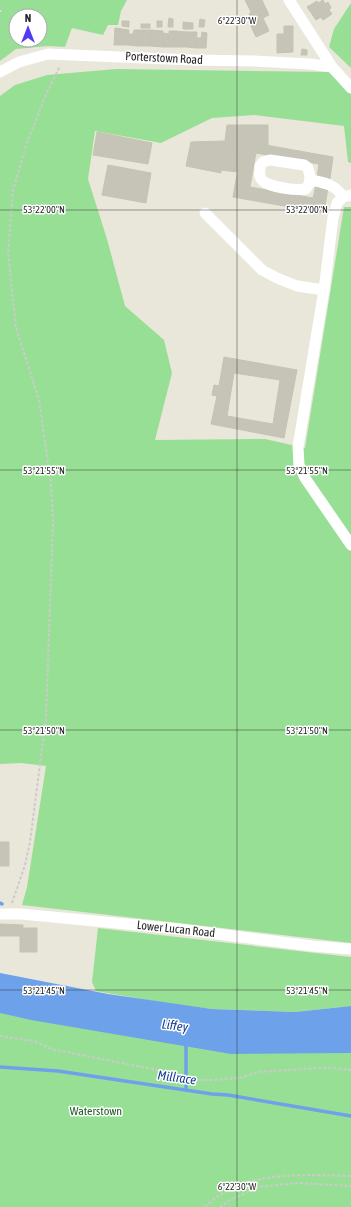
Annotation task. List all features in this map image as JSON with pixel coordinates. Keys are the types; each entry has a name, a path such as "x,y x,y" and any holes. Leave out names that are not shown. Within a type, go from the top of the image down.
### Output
{"street":[{"path":"289,0 332,67 351,88"},
{"name":"Porterstown Road","path":"0,72 19,62 48,54 296,63 332,67"},
{"path":"310,180 326,183 347,196 337,202 333,218 324,290 300,431 298,457 299,465 305,478 351,545"},
{"path":"204,213 262,270 297,286 324,290"},
{"name":"Lower Lucan Road","path":"5,914 21,914 172,928 312,946 351,949"}],"path":[{"path":"5,914 25,865 30,842 46,718 53,520 51,484 39,400 16,328 8,253 13,190 26,146 44,99 66,54"},
{"path":"0,1036 34,1041 51,1049 152,1069 196,1080 239,1078 258,1072 319,1068 351,1070"},
{"path":"205,1207 224,1193 249,1181 291,1175 351,1176"},
{"path":"220,1207 230,1200 259,1187 298,1183 351,1186"}],"green space":[{"path":"0,0 127,0 121,11 118,25 108,25 103,35 72,28 65,47 48,46 48,8 8,8 8,48 27,48 16,49 0,61 0,12 2,11 0,10"},
{"path":"351,3 351,68 329,47 334,29"},
{"path":"116,69 329,72 351,94 351,163 348,162 344,126 254,115 212,118 161,143 95,131 88,179 107,239 125,306 164,340 172,373 155,440 265,439 305,448 344,207 351,207 351,943 22,905 27,887 46,766 21,763 0,764 0,96 15,85 47,75"},
{"path":"98,928 351,957 351,1006 295,1012 212,1009 165,1003 96,991 92,982"},
{"name":"Waterstown","path":"0,998 351,1032 351,1207 0,1207"}],"water":[{"name":"Liffey","path":"0,973 108,994 212,1009 295,1012 351,1006 351,1053 231,1054 31,1020 0,1013"}],"building":[{"path":"245,0 262,0 269,15 263,18 269,31 256,37 247,18 250,17 249,14 251,12"},
{"path":"323,0 325,4 328,2 331,8 329,10 332,14 323,20 321,17 316,20 307,7 317,1 318,3"},
{"path":"169,18 173,19 173,27 168,27"},
{"path":"200,19 205,20 204,27 199,27"},
{"path":"122,21 129,21 129,27 122,26"},
{"path":"157,21 162,21 162,27 157,27"},
{"path":"183,22 193,23 193,29 183,29"},
{"path":"141,24 150,24 150,28 141,28"},
{"path":"284,26 293,26 293,52 277,53 277,34 284,34"},
{"path":"115,28 129,30 128,45 114,45"},
{"path":"134,30 138,30 138,46 128,45 129,34 133,34"},
{"path":"138,30 151,30 150,46 138,46"},
{"path":"151,30 163,31 163,47 150,46"},
{"path":"169,31 175,31 174,47 163,47 163,33 169,34"},
{"path":"175,31 187,32 187,47 174,47"},
{"path":"187,32 197,32 196,48 187,47"},
{"path":"202,32 207,33 206,48 196,48 196,38 201,38"},
{"path":"302,49 307,50 307,55 301,55"},
{"path":"227,125 268,125 268,146 243,141 237,172 221,170 221,173 186,166 191,142 225,141"},
{"path":"97,132 152,143 148,164 93,155"},
{"path":"243,141 333,157 330,179 317,177 319,164 256,153 250,187 313,198 316,185 328,187 324,213 233,197"},
{"path":"108,165 151,173 146,203 102,195"},
{"path":"224,357 297,370 284,438 211,424 217,396 212,395 214,385 219,386","holes":["234,373 280,380 273,424 227,416"]},
{"path":"0,842 9,842 9,866 0,866"},
{"path":"0,924 23,925 23,928 37,928 37,952 20,952 20,936 0,936"}],"waterway":[{"path":"186,1043 186,1090"},
{"name":"Millrace","path":"0,1067 58,1071 212,1094 228,1095 351,1116"}]}
